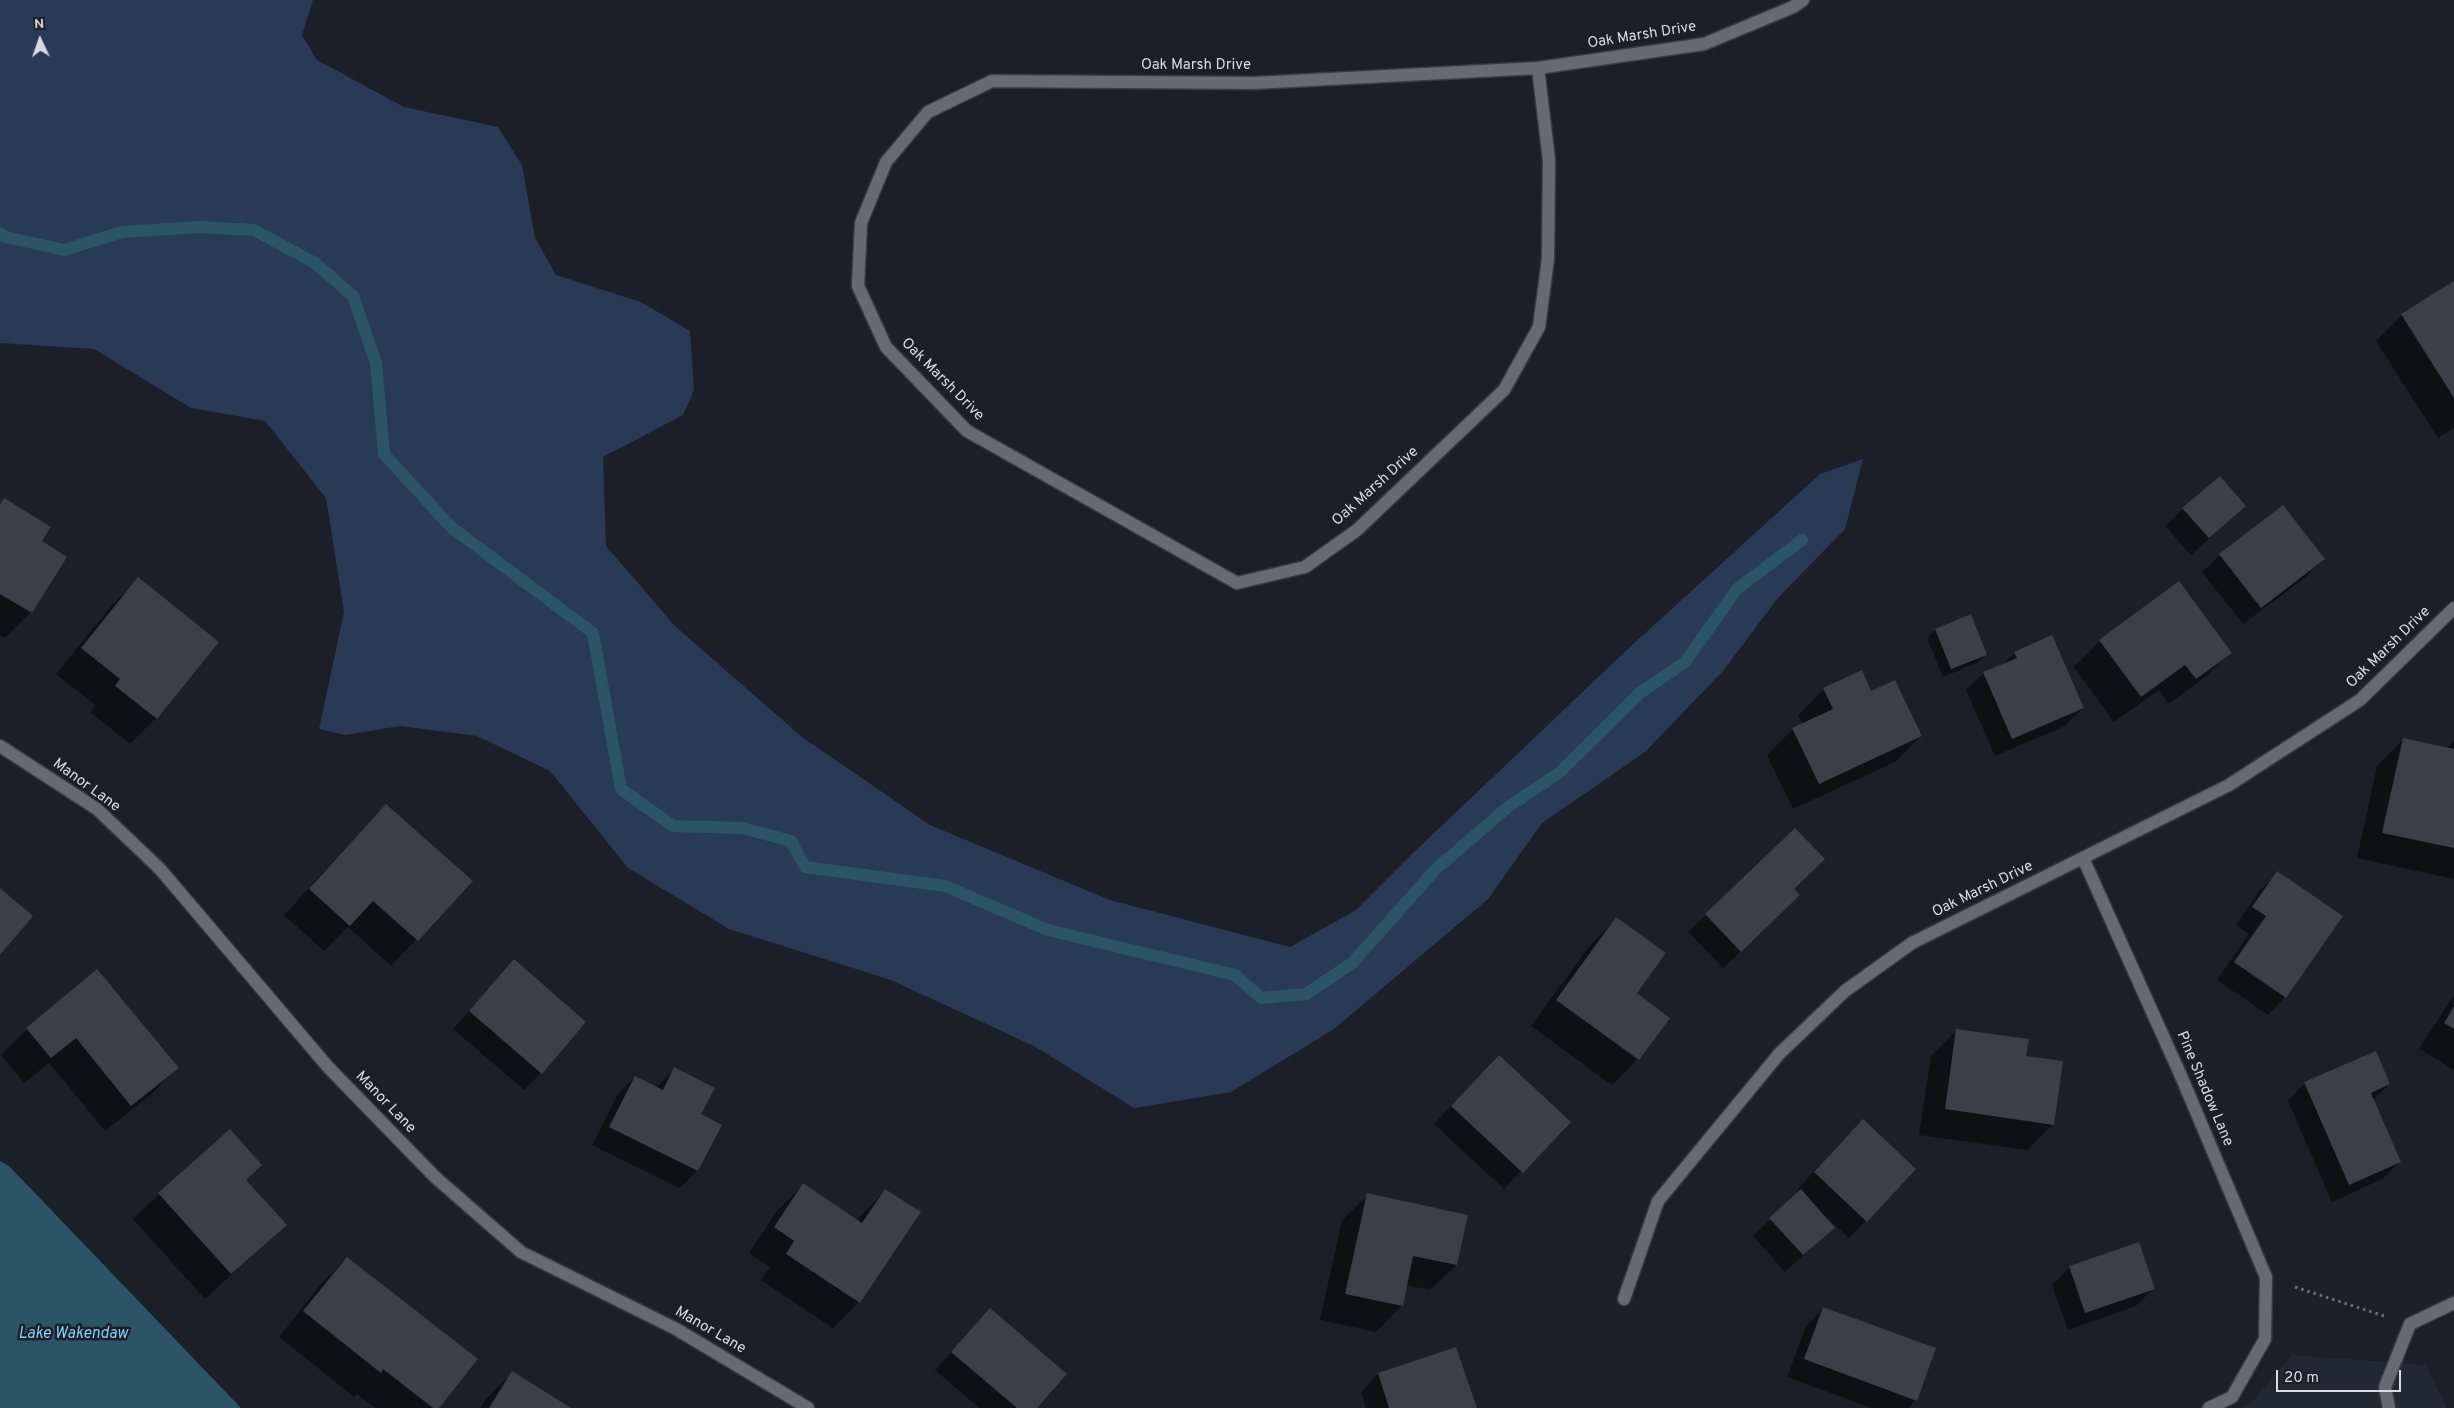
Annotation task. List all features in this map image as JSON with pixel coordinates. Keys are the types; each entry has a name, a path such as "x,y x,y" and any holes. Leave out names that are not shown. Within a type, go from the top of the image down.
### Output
{"street":[{"name":"Oak Marsh Drive","path":"1538,68 1549,160 1548,259 1539,327 1504,390 1356,530 1305,567 1237,583 967,430 886,347 858,286 861,223 886,162 928,112 992,81 1254,83 1538,68 1704,44 1793,8 1803,0"},
{"name":"Oak Marsh Drive","path":"1624,1299 1658,1201 1779,1054 1845,991 1912,943 2229,785 2360,700 2454,608"},
{"name":"Manor Lane","path":"0,746 96,809 160,869 328,1067 435,1177 521,1252 676,1328 808,1408"},
{"name":"Pine Shadow Lane","path":"2083,858 2181,1076 2266,1276 2265,1339 2232,1398 2209,1408"},
{"path":"2389,1408 2385,1387 2410,1324 2454,1303"}],"path":[{"path":"2266,1276 2410,1324"}],"shaded area":[{"path":"0,0 313,0 302,35 317,60 404,107 498,127 522,165 535,238 556,275 641,302 690,331 694,390 683,415 603,457 606,546 675,626 802,737 930,825 1110,900 1290,947 1356,910 1413,853 1631,646 1820,474 1863,459 1845,529 1777,599 1723,671 1645,752 1542,823 1488,899 1334,1029 1231,1092 1134,1108 1034,1046 891,980 729,929 628,868 550,771 477,736 400,726 346,735 319,729 344,612 326,498 265,421 191,408 94,349 0,343"},
{"path":"2292,1355 2426,1365 2447,1408 2241,1408 2251,1403"}],"water":[{"name":"Lake Wakendaw","path":"0,1161 9,1166 241,1408 0,1408"}],"building":[{"path":"2454,281 2454,398 2401,314"},
{"path":"2220,476 2246,506 2209,538 2182,508"},
{"path":"4,498 51,527 42,541 67,557 32,613 0,594 0,504"},
{"path":"2283,505 2325,559 2261,608 2219,554"},
{"path":"138,577 219,642 157,719 115,686 120,679 81,648"},
{"path":"2179,581 2232,653 2196,679 2185,665 2141,697 2099,640"},
{"path":"1971,614 1987,655 1951,669 1935,629"},
{"path":"2052,635 2084,708 2012,739 1983,672 2017,658 2014,652"},
{"path":"1862,670 1871,691 1895,680 1922,736 1819,784 1792,728 1833,709 1823,688"},
{"path":"2403,738 2454,749 2454,848 2382,833"},
{"path":"386,804 473,881 418,941 373,901 350,926 309,889"},
{"path":"1795,828 1825,859 1794,889 1800,895 1741,952 1705,914"},
{"path":"2277,871 2343,916 2286,998 2234,962 2266,916 2252,907"},
{"path":"0,888 33,916 0,955"},
{"path":"1616,917 1666,953 1637,993 1670,1018 1639,1060 1556,1000"},
{"path":"514,959 586,1022 542,1074 469,1011"},
{"path":"97,969 179,1068 131,1106 76,1038 51,1058 26,1028"},
{"path":"2454,1006 2454,1029 2444,1023"},
{"path":"1956,1029 2029,1039 2026,1056 2063,1061 2054,1125 1945,1109"},
{"path":"2376,1051 2390,1084 2371,1093 2401,1162 2349,1185 2304,1082"},
{"path":"1499,1055 1571,1122 1523,1173 1451,1106"},
{"path":"674,1067 715,1088 701,1114 722,1125 698,1171 609,1127 635,1076 663,1090"},
{"path":"1863,1119 1916,1169 1867,1222 1814,1172"},
{"path":"230,1129 262,1165 246,1180 287,1225 231,1274 158,1193"},
{"path":"803,1183 862,1223 885,1189 921,1212 860,1303 786,1254 794,1241 774,1227"},
{"path":"1801,1189 1835,1228 1803,1255 1769,1218"},
{"path":"1367,1193 1468,1215 1457,1265 1413,1256 1403,1306 1345,1294"},
{"path":"2139,1242 2155,1289 2085,1313 2069,1266"},
{"path":"347,1257 478,1359 439,1408 433,1408 383,1369 381,1373 303,1311"},
{"path":"1823,1307 1936,1348 1917,1401 1804,1359"},
{"path":"990,1308 1067,1374 1037,1408 1017,1408 951,1352"},
{"path":"1456,1347 1477,1408 1389,1408 1378,1373"},
{"path":"512,1371 571,1408 489,1408"}],"waterway":[{"path":"0,233 6,237 64,250 122,232 200,227 254,230 315,263 353,296 376,363 384,454 451,527 593,633 621,789 673,826 742,828 791,841 805,867 945,886 1048,930 1235,975 1261,998 1306,994 1352,963 1436,869 1508,807 1559,773 1640,693 1685,662 1737,589 1802,540"}]}
